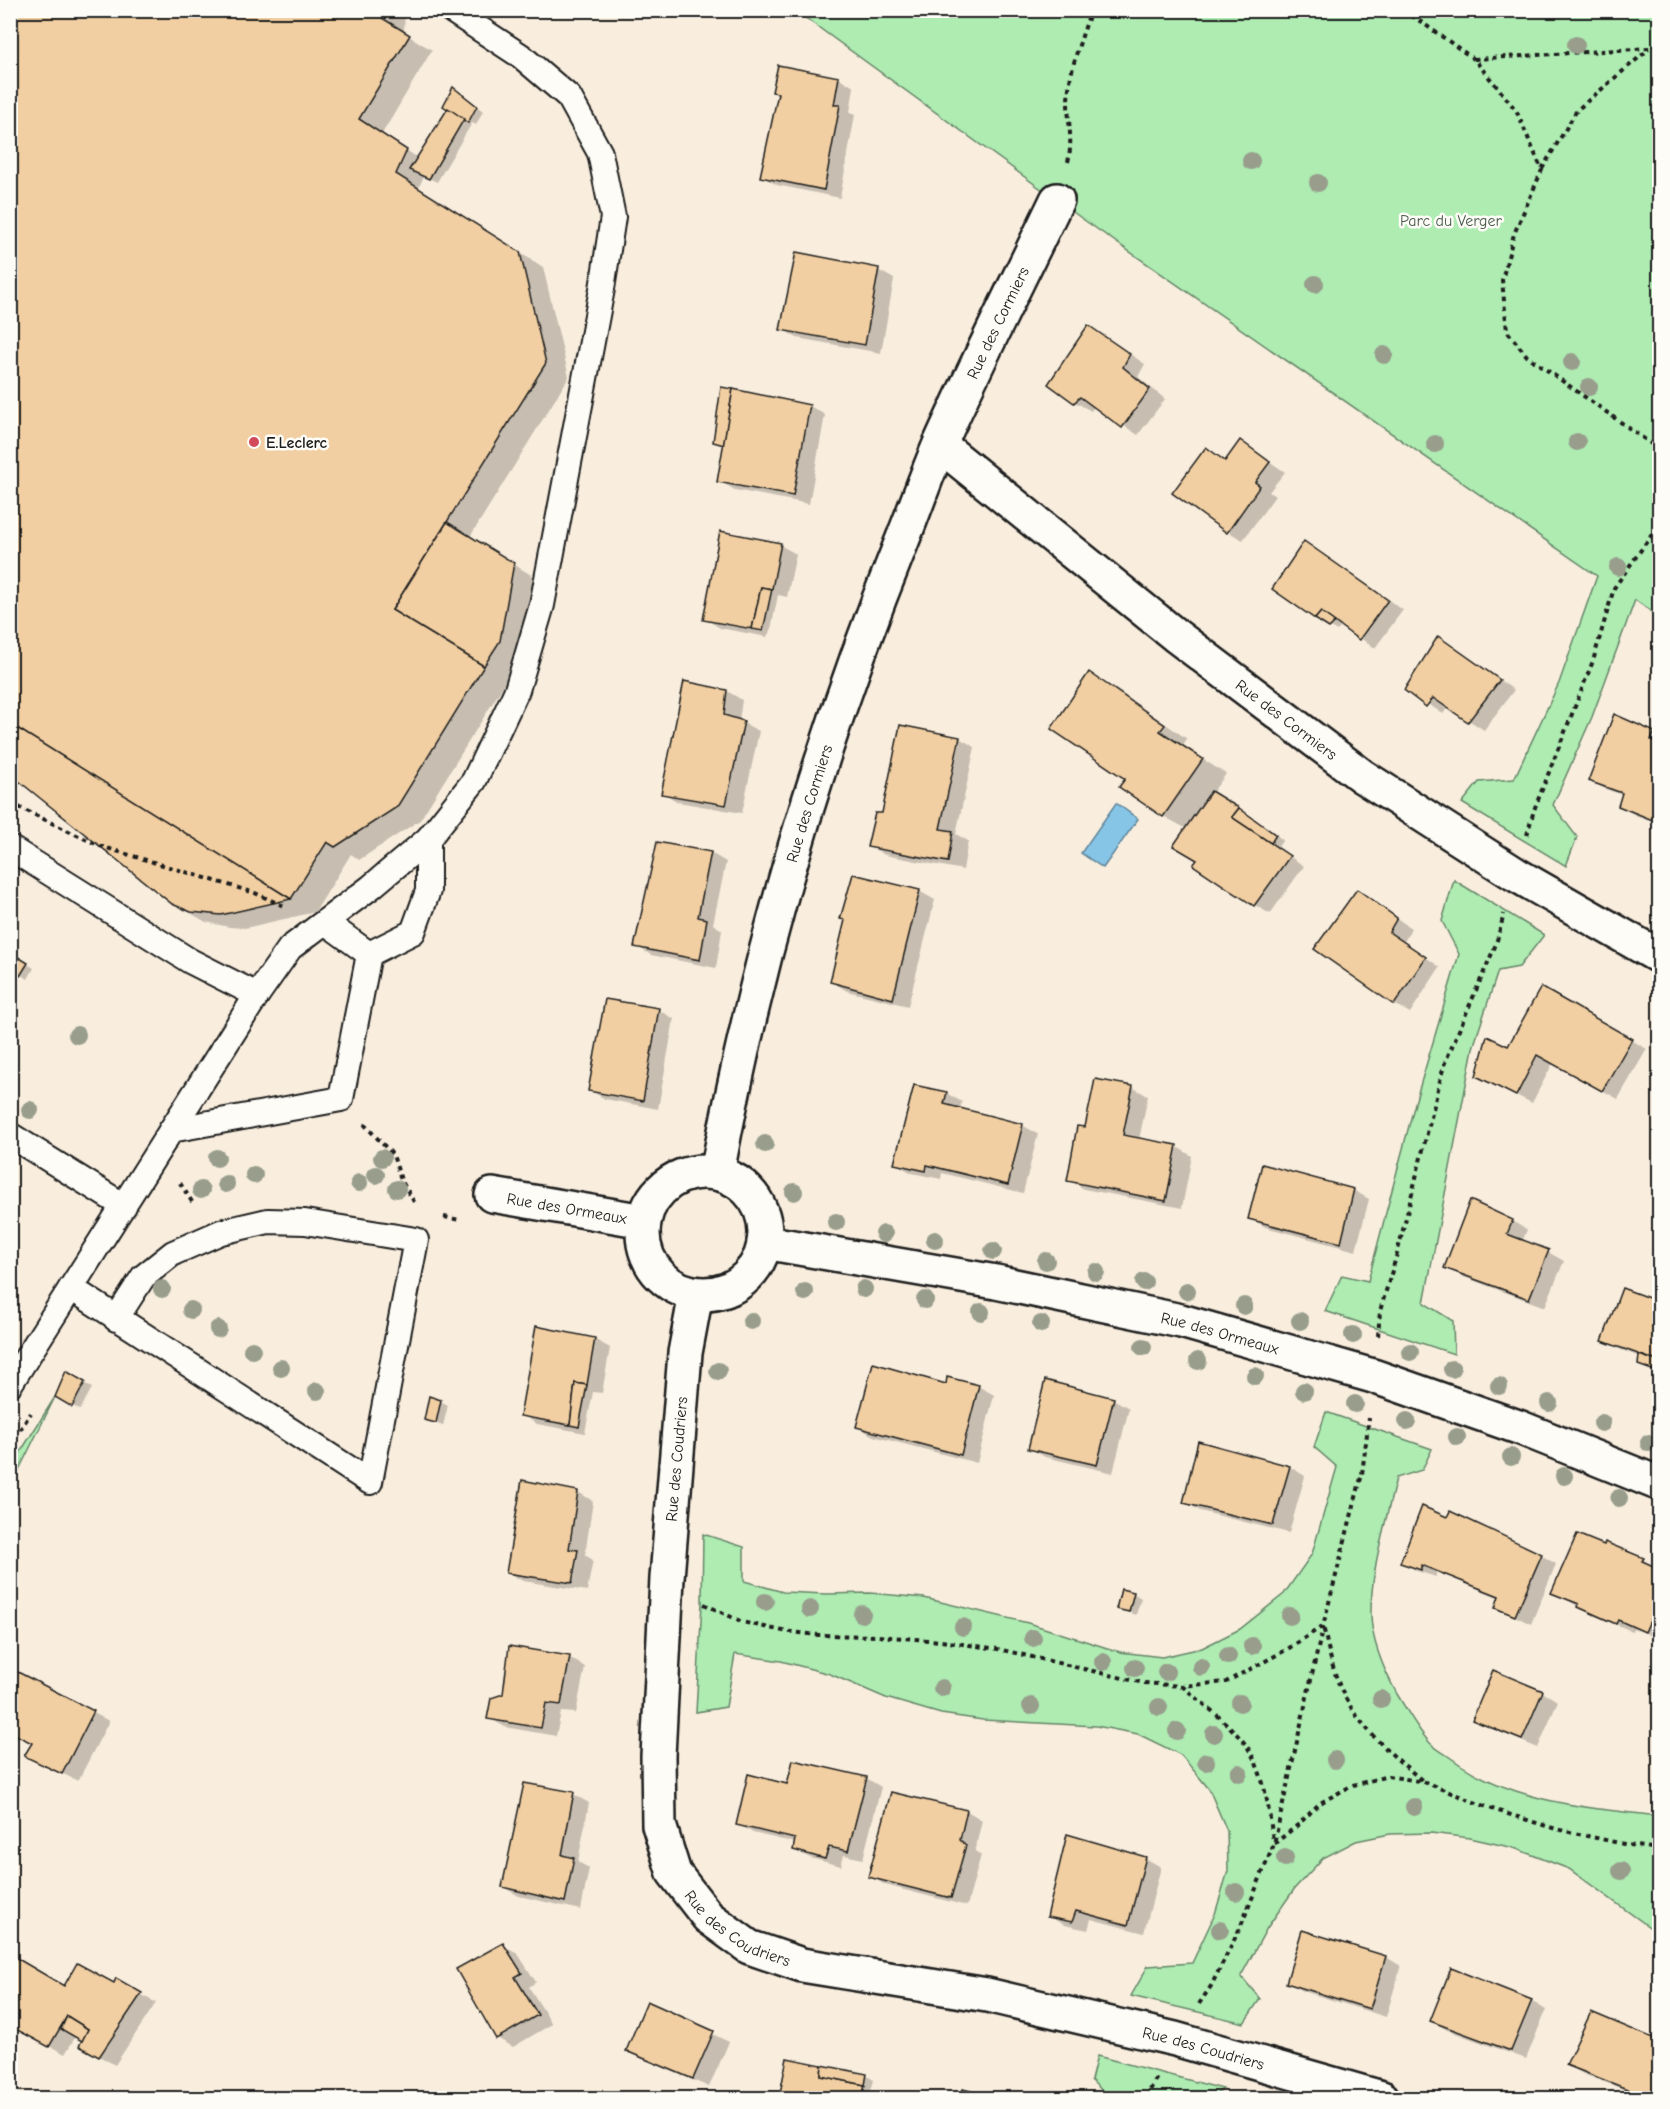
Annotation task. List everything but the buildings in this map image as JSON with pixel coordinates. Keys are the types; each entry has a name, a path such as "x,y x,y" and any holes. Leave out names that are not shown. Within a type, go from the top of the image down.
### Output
{"street":[{"name":"Rue des Cormiers","path":"717,1173 734,1079 770,930 818,773 873,612 940,445 1057,200"},
{"name":"Rue des Cormiers","path":"940,445 1175,635 1362,776 1515,874 1659,957"},
{"path":"698,1172 717,1173 734,1180 748,1191 759,1206 765,1224 764,1242 759,1260 747,1276 732,1287 714,1293 696,1294 676,1288 661,1277 649,1260 643,1241 644,1221 650,1203 663,1188 679,1176 698,1172"},
{"name":"Rue des Ormeaux","path":"492,1195 644,1221"},
{"name":"Rue des Ormeaux","path":"764,1242 996,1282 1170,1319 1374,1376 1521,1428 1659,1484"},
{"name":"Rue des Coudriers","path":"696,1294 685,1353 667,1578 659,1724 659,1825 674,1873 708,1917 749,1947 802,1965 987,1995 1175,2039 1382,2098"}],"lane":[{"path":"10,1384 257,995 290,948 428,839 474,781 517,690 542,605 600,301 613,217 600,153 569,97 521,56 451,10"},
{"path":"369,954 413,932 428,891 428,839"},
{"path":"10,848 190,961 257,995"},
{"path":"325,922 369,954"},
{"path":"171,1130 342,1099 369,954"},
{"path":"10,1135 124,1206"},
{"path":"71,1288 116,1319 370,1482 416,1240 305,1222 268,1221 221,1232 173,1252 143,1277 116,1319"}],"path":[{"path":"1057,200 1071,148 1068,100 1077,49 1091,10"},
{"path":"1404,10 1474,59 1516,110 1542,170"},
{"path":"1659,44 1650,48 1577,110 1542,170 1514,234 1502,280 1507,331 1527,356 1659,450"},
{"path":"1474,59 1650,48"},
{"path":"1146,2098 1175,2039 1211,1986 1240,1929 1274,1844 1323,1626 1362,1474 1380,1311 1397,1254 1444,1065 1496,944 1534,810 1593,661 1614,588 1659,523"},
{"path":"342,1099 393,1155 402,1180 421,1213 416,1240"},
{"path":"667,1578 702,1603 742,1622 783,1631 952,1642 998,1649 1144,1683 1182,1686 1226,1682 1286,1650 1323,1626"},
{"path":"1323,1626 1341,1689 1360,1720 1385,1749 1424,1782"},
{"path":"1182,1686 1226,1724 1252,1753 1267,1792 1274,1844"},
{"path":"1274,1844 1320,1803 1353,1785 1388,1776 1424,1782 1492,1809 1556,1829 1628,1845 1659,1849"}],"green space":[{"name":"Parc du Verger","path":"796,11 1659,11 1659,617 1635,600 1592,717 1553,805 1577,837 1566,866 1462,803 1479,782 1514,779 1559,683 1597,576 1084,220"},
{"path":"1454,880 1544,935 1519,967 1498,971 1473,1048 1424,1303 1453,1321 1454,1354 1325,1311 1342,1275 1368,1281 1415,1103 1459,954 1442,921"},
{"path":"55,1397 11,1486 11,1467"},
{"path":"1326,1412 1432,1449 1422,1470 1396,1478 1379,1547 1371,1599 1372,1626 1380,1656 1392,1685 1412,1719 1434,1747 1496,1784 1576,1806 1659,1816 1659,1934 1569,1869 1514,1848 1470,1838 1431,1833 1390,1834 1356,1841 1323,1858 1295,1888 1267,1928 1241,1976 1260,1999 1244,2023 1131,1996 1148,1966 1192,1963 1215,1914 1228,1871 1227,1831 1209,1789 1181,1755 1138,1734 1096,1726 983,1720 941,1714 886,1698 830,1674 781,1661 735,1654 726,1707 696,1712 703,1534 744,1547 744,1581 783,1592 870,1593 924,1598 1028,1623 1120,1652 1162,1657 1202,1648 1240,1629 1284,1594 1312,1554 1337,1467 1314,1447"},
{"path":"1097,2056 1223,2089 1211,2098 1110,2098 1091,2080"}],"water":[{"path":"1116,803 1138,819 1103,868 1081,853"}],"place":[{"name":"E.Leclerc","path":"254,442"}]}
